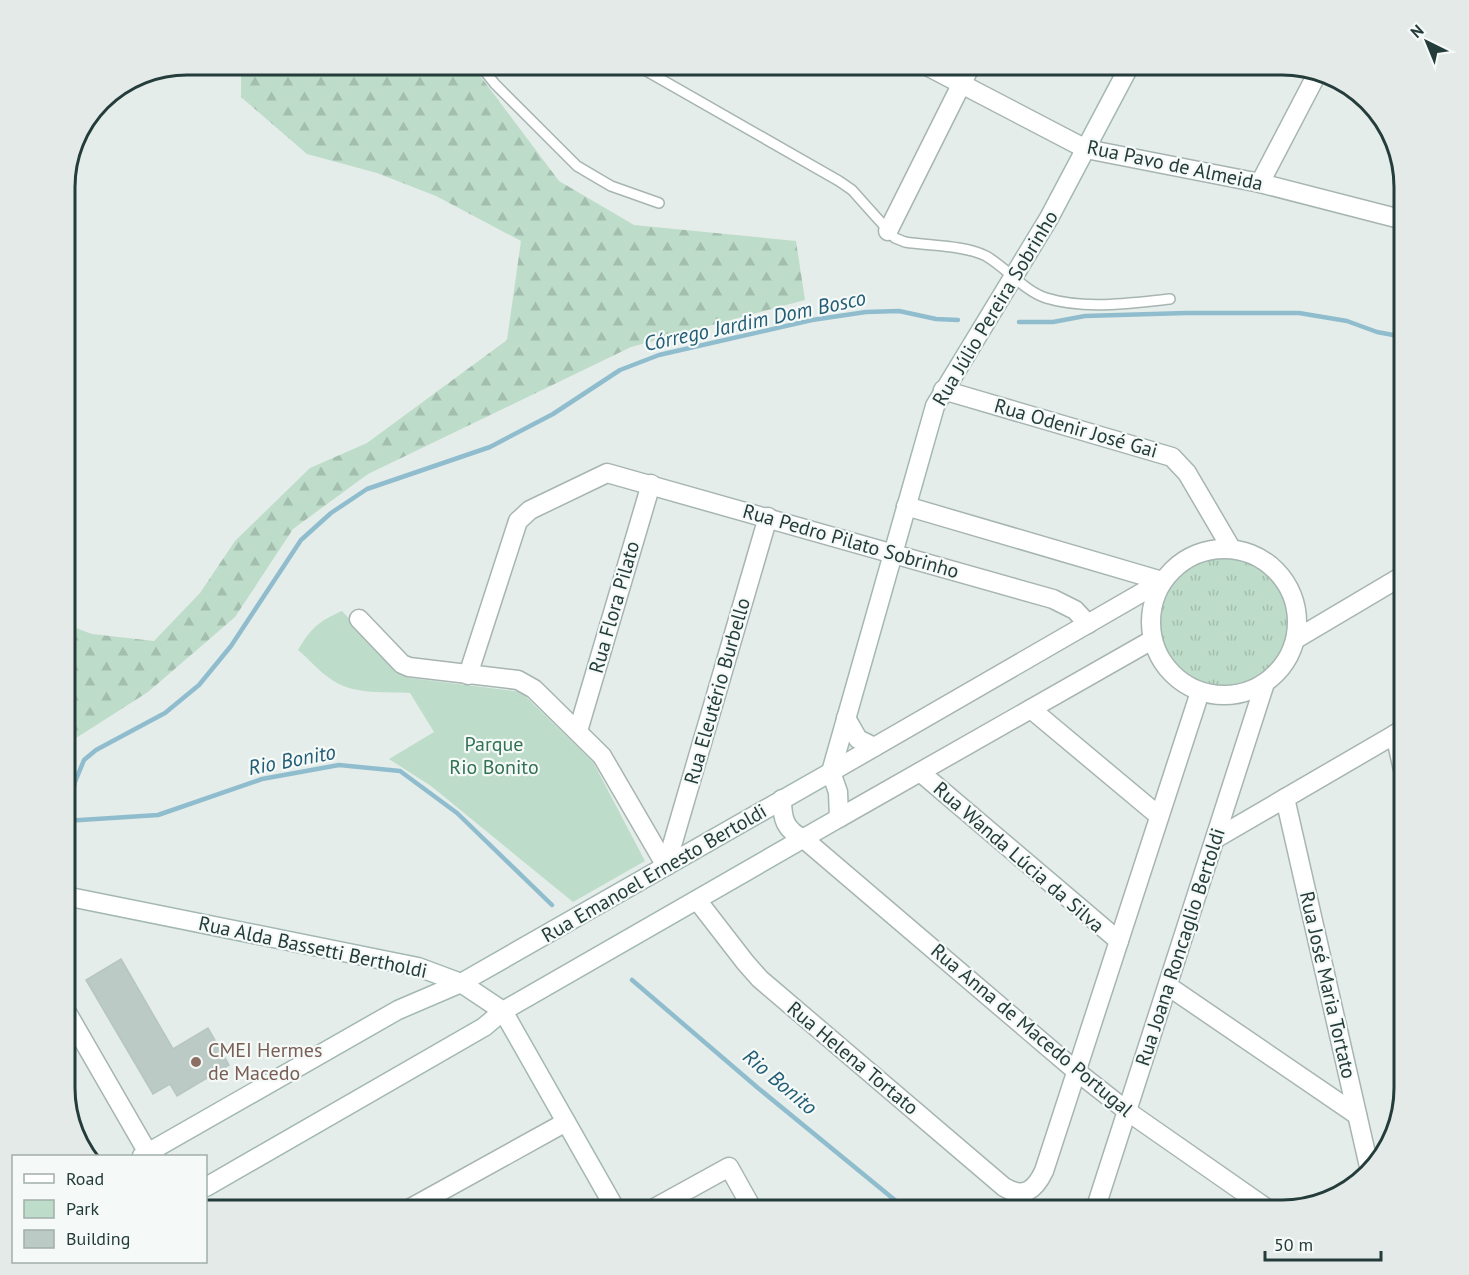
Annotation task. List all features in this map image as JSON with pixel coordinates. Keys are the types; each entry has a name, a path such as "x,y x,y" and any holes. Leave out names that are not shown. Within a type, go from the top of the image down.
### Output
{"street":[{"name":"Rua Pavo de Almeida","path":"945,75 1086,149 1260,183 1394,217"},
{"path":"888,231 966,75"},
{"name":"Rua Júlio Pereira Sobrinho","path":"831,771 931,417 943,390 1014,276 1086,149 1124,75"},
{"path":"1260,183 1314,80"},
{"name":"Rua Odenir José Gai","path":"943,390 1172,456 1187,473 1231,548"},
{"name":"Rua Pedro Pilato Sobrinho","path":"468,675 518,521 530,510 607,473 1053,598 1075,610 1088,624"},
{"name":"Rua Flora Pilato","path":"578,731 651,484"},
{"path":"906,506 1162,581"},
{"name":"Rua Eleutério Burbello","path":"666,866 768,517"},
{"path":"1231,548 1252,553 1270,564 1284,579 1294,598 1298,618 1296,639 1279,671 1265,683 1244,693 1222,696 1200,692 1178,680 1162,662 1152,640 1150,619 1154,600 1162,581 1175,566 1192,555 1211,549 1231,548"},
{"path":"1296,639 1394,580"},
{"name":"Rua Emanoel Ernesto Bertoldi","path":"148,1155 398,1010 461,983 1162,581"},
{"path":"359,619 402,664 409,667 518,680 526,683 578,731 608,765 666,866"},
{"path":"207,1186 484,1028 503,1011 1152,640"},
{"name":"Rua Joana Roncaglio Bertoldi","path":"1098,1200 1265,683"},
{"path":"1076,1071 1200,692"},
{"path":"1031,709 1159,816"},
{"path":"846,718 858,738 874,747"},
{"path":"1215,839 1394,734"},
{"path":"831,771 838,792 839,818"},
{"name":"Rua Wanda Lúcia da Silva","path":"920,772 1119,941"},
{"name":"Rua José Maria Tortato","path":"1285,798 1367,1160"},
{"name":"Rua Anna de Macedo Portugal","path":"782,799 783,821 788,829 804,839 1076,1071 1127,1111 1255,1200"},
{"name":"Rua Alda Bassetti Bertholdi","path":"75,899 418,967 461,983 503,1011 610,1200"},
{"name":"Rua Helena Tortato","path":"697,900 760,979 1004,1187 1018,1194 1027,1192 1040,1179 1044,1171 1076,1071"},
{"path":"1168,986 1357,1115"},
{"path":"75,1027 148,1155"},
{"path":"425,1200 566,1122"},
{"path":"669,1200 729,1167 747,1200"}],"lane":[{"path":"488,75 577,166 611,186 659,203"},
{"path":"655,75 852,189 895,238 905,242 968,250 983,255 1043,297 1072,303 1116,304 1170,299"}],"green space":[{"path":"241,75 480,75 559,181 634,225 796,241 805,300 631,347 368,474 293,529 235,617 148,692 75,739 75,628 92,634 154,641 200,593 235,541 310,468 367,443 507,340 521,241 436,196 377,173 307,154 241,97"},
{"path":"1225,557 1250,562 1271,576 1285,597 1290,622 1285,647 1271,668 1250,682 1225,687 1200,682 1179,668 1165,647 1160,622 1165,597 1179,576 1200,562"},
{"name":"Parque Rio Bonito","path":"342,611 402,675 410,678 521,692 593,762 645,861 573,902 431,786 389,759 434,732 410,693 373,692 339,684 298,650 316,626"}],"building":[{"path":"121,959 173,1049 208,1028 229,1065 177,1096 170,1084 153,1094 86,980"}],"waterway":[{"name":"Córrego Jardim Dom Bosco","path":"75,782 84,760 96,750 165,713 199,685 231,646 301,540 331,513 367,489 490,447 553,414 620,370 659,355 812,320 866,312 899,311 936,319 958,320"},
{"name":"Córrego Jardim Dom Bosco","path":"1019,322 1053,322 1085,316 1299,313 1347,321 1377,332 1394,335"},
{"name":"Rio Bonito","path":"75,820 158,815 262,779 339,765 400,771 457,813 552,905"},
{"name":"Rio Bonito","path":"632,980 758,1088 895,1200"}],"place":[{"name":"CMEI Hermes de Macedo","path":"196,1062"}]}
